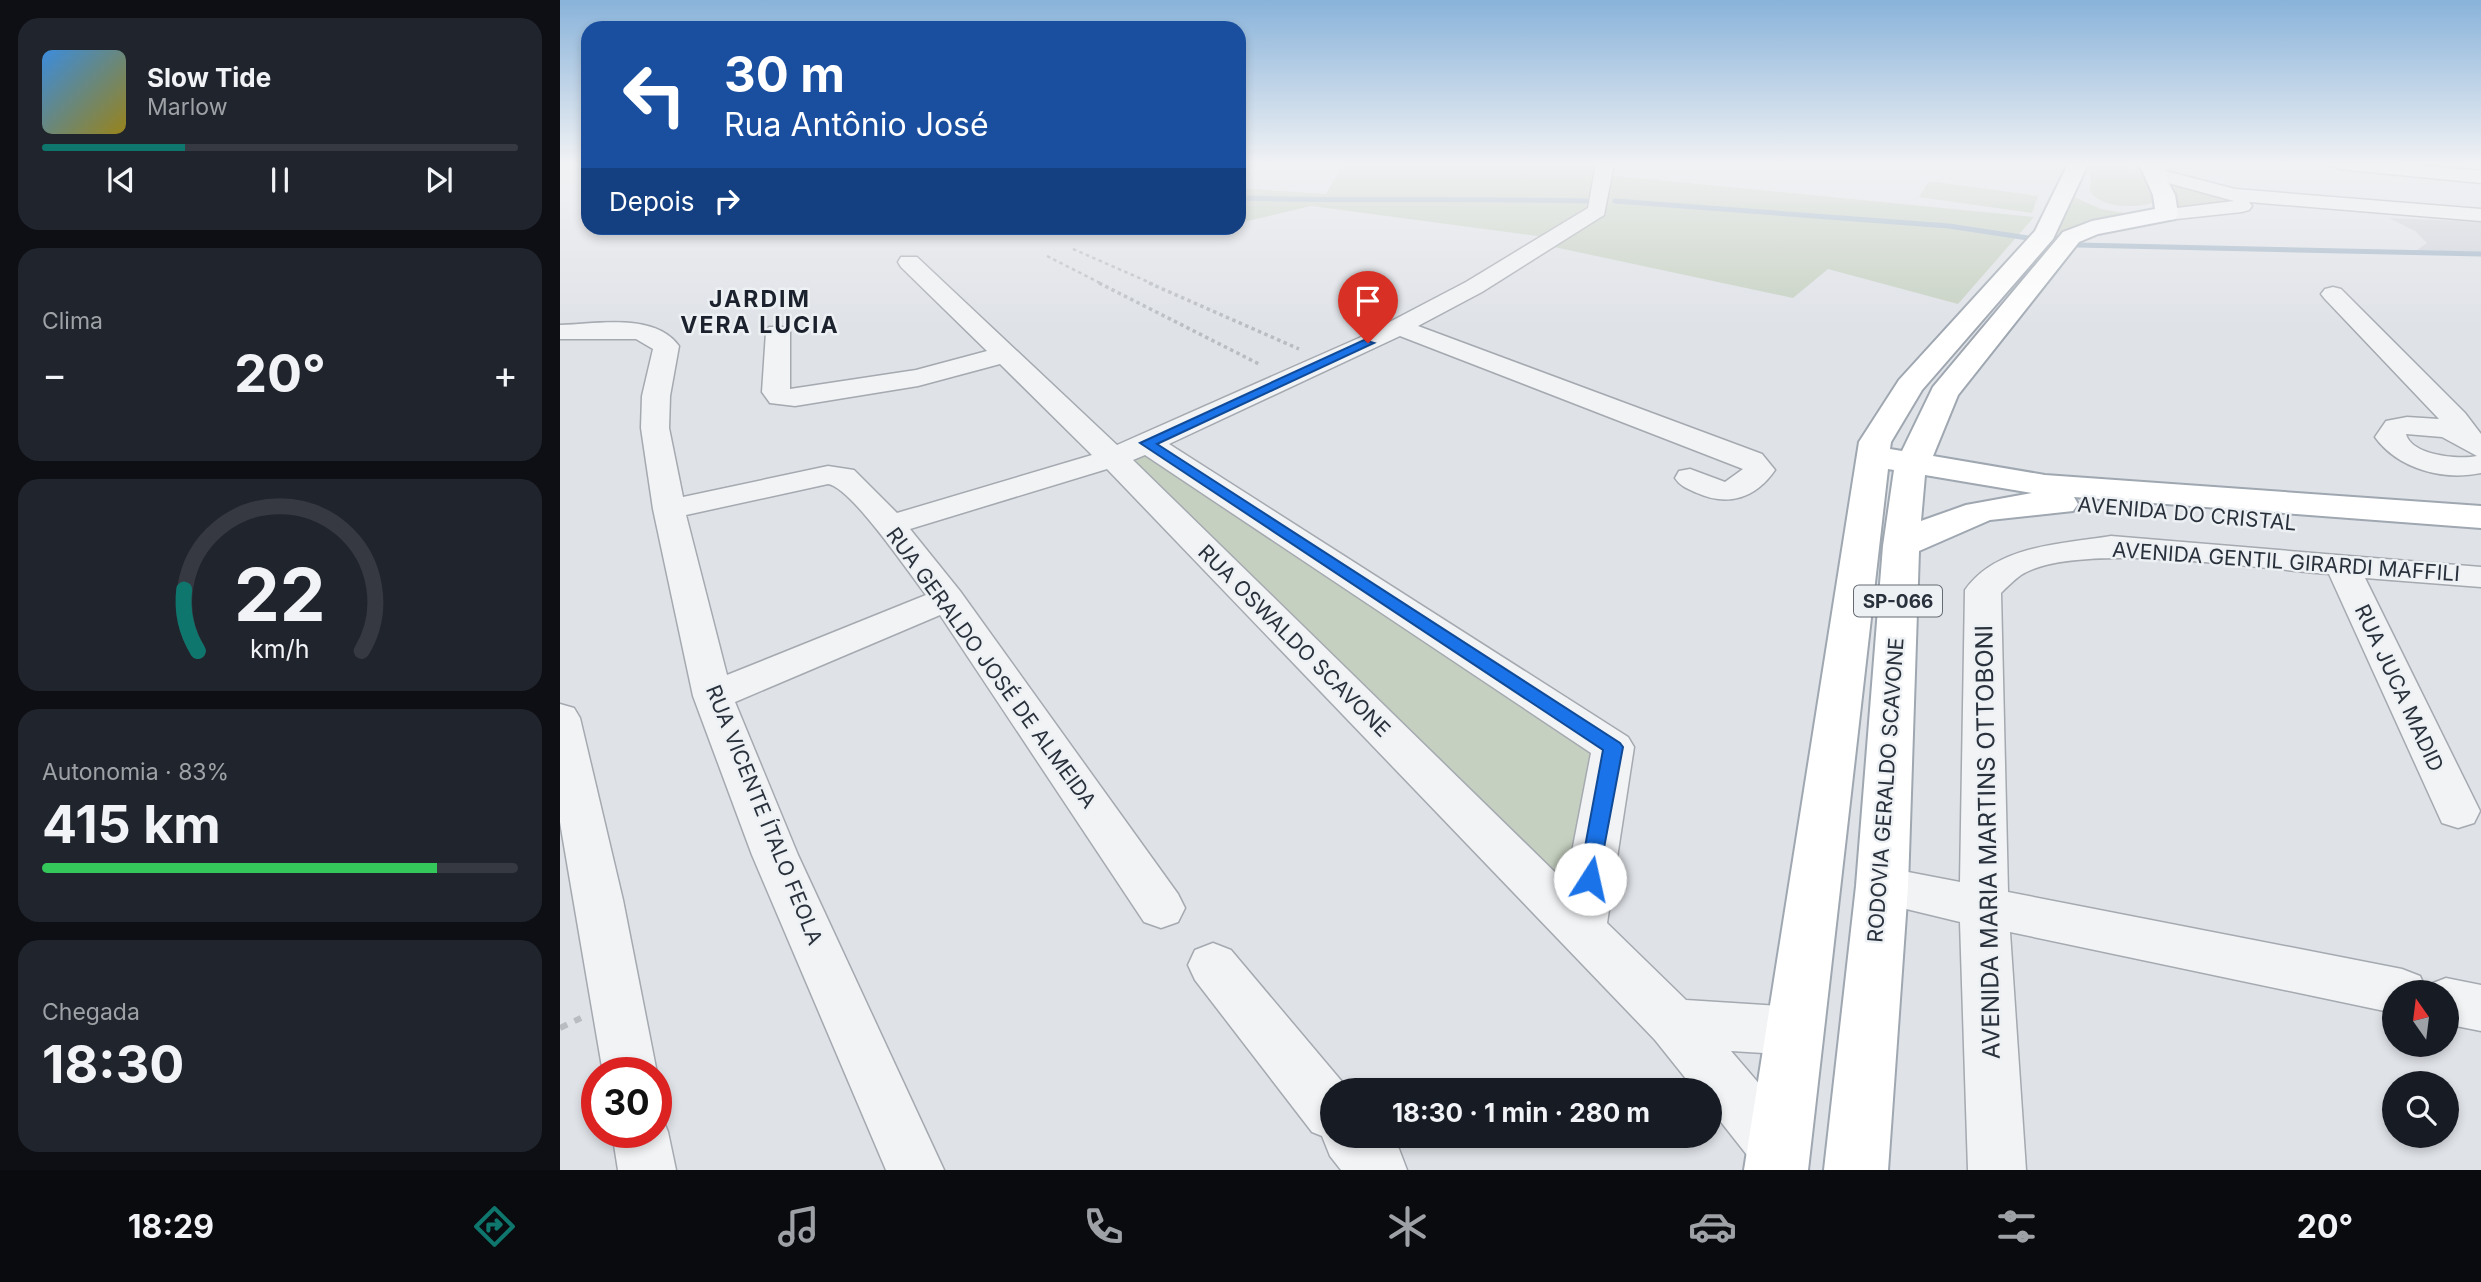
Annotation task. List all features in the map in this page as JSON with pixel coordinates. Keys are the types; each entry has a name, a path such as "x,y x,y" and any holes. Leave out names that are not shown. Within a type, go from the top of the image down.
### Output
{"main road":[{"name":"SP-066","path":"1777,1159 1875,442 1910,386 2058,219"},
{"name":"RODOVIA GERALDO SCAVONE","path":"1856,1170 1882,886 1901,546 1908,476 1944,393 2071,237 2092,228 2142,219"},
{"name":"AVENIDA DO CRISTAL","path":"1873,457 1919,446 1991,474 2045,485 2481,517"},
{"name":"AVENIDA DO CRISTAL","path":"1901,546 1942,522 1986,508 2045,503 2481,537"}],"street":[{"path":"890,526 1130,451 1264,392 1398,327 1507,267 1585,219"},
{"name":"RUA OSWALDO SCAVONE","path":"909,262 1006,354 1130,451 1580,931 1674,1023 1777,1159"},
{"path":"1507,267 1534,273"},
{"path":"2333,294 2455,419 2474,442"},
{"path":"1398,327 1751,460 1760,470 1732,493 1723,493 1690,478"},
{"name":"RUA VICENTE ÍTALO FEOLA","path":"560,332 641,331 666,346 656,396 655,428 669,509 713,696 775,855 915,1170"},
{"path":"778,332 776,391 779,397 795,398 898,382 1006,354"},
{"path":"2474,442 2418,425 2396,427 2390,436 2403,450 2430,461 2462,466 2481,464"},
{"path":"1130,451 1613,747 1580,931"},
{"name":"RUA GERALDO JOSÉ DE ALMEIDA","path":"669,509 828,475 843,477 853,484 947,599 1161,908"},
{"name":"AVENIDA GENTIL GIRARDI MAFFILI","path":"2049,556 2111,547 2481,577"},
{"name":"AVENIDA MARIA MARTINS OTTOBONI","path":"1997,1170 1984,908 1983,590 2010,567 2049,556"},
{"name":"RUA JUCA MADID","path":"2341,564 2458,811"},
{"path":"713,696 947,599"},
{"path":"560,718 599,900 627,1057"},
{"path":"1882,886 2382,988"},
{"path":"1213,965 1320,1098"},
{"path":"2459,1004 2481,1008"},
{"path":"1674,1023 1796,1031"},
{"path":"643,1148 647,1170"},
{"path":"1360,1148 1378,1170"}],"path":[{"path":"1073,249 1303,351 1296,354"},
{"path":"1047,256 1263,366"},
{"path":"1264,392 1234,378 1272,363"}],"shaded area":[{"path":"2390,219 2481,222 2481,254 2412,254 2427,243 2415,231"}],"green space":[{"path":"1406,219 2033,219 1958,304 1828,269 1793,298 1554,247 1545,237"},
{"path":"2063,219 2131,219 2059,236 2051,243"},
{"path":"1147,443 1613,747 1581,931 1113,458"}],"waterway":[{"path":"1850,219 1949,226 2028,238"},
{"path":"2078,245 2481,254"}],"district":[{"name":"JARDIM VERA LUCIA","path":"760,312"}],"route":[{"path":"1368,343 1147,443 1613,747 1590,879"}]}
